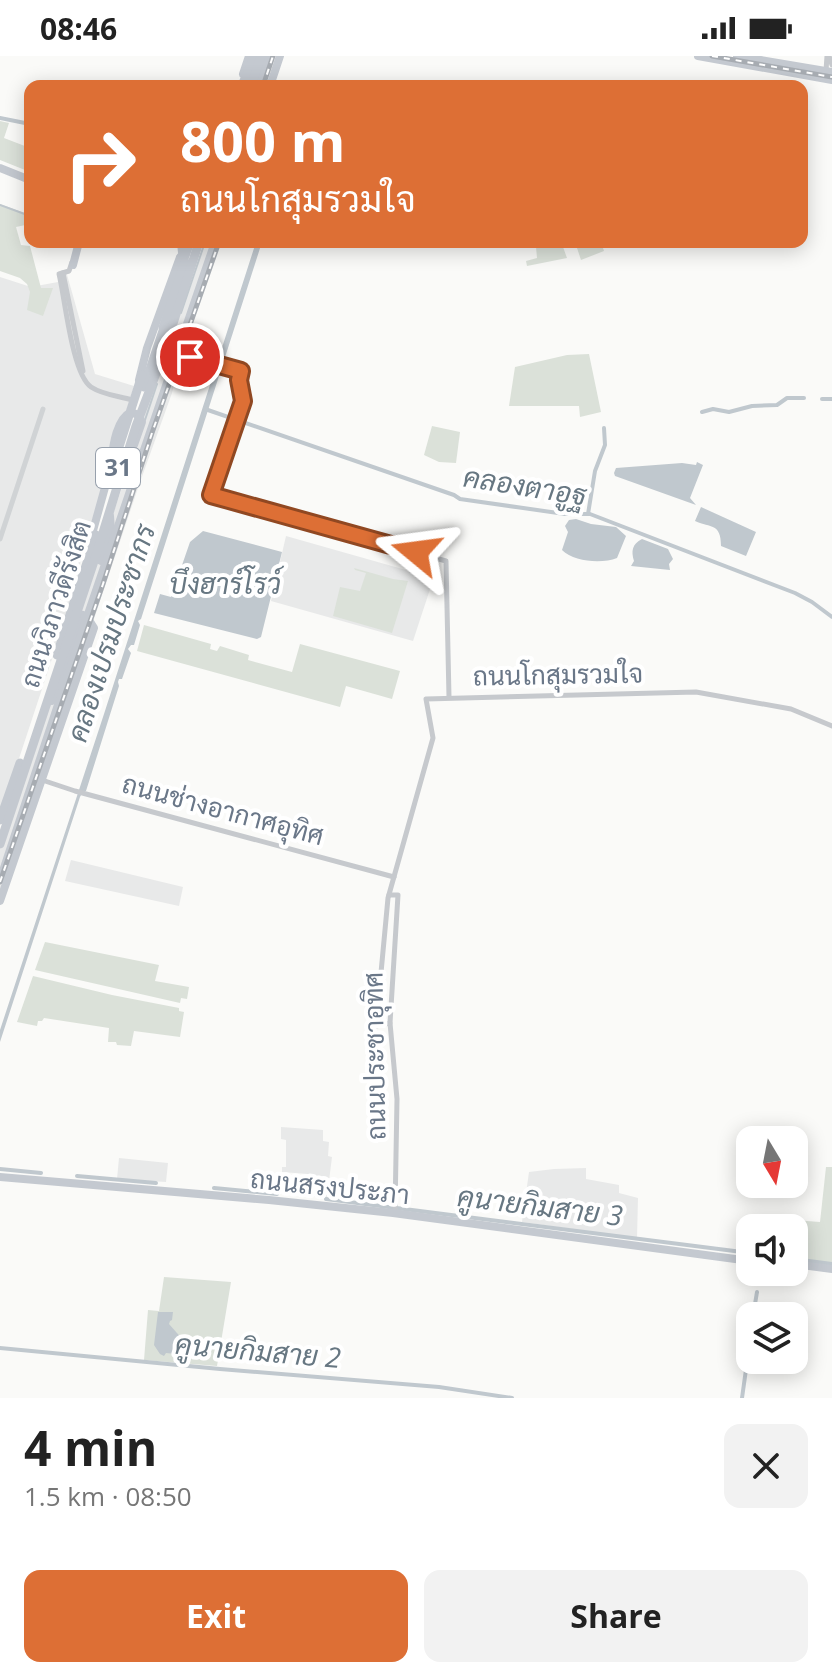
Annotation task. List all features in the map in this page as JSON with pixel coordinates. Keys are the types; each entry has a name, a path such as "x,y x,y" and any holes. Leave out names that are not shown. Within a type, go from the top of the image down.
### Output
{"highway":[{"path":"250,80 259,57"},
{"path":"109,478 171,292 190,248"},
{"path":"115,461 129,414 161,336 191,248"},
{"name":"ถนนวิภาวดีรังสิต","path":"0,820 191,248"},
{"name":"ถนนวิภาวดีรังสิต","path":"0,841 82,615 97,552 136,426 163,355 191,248"},
{"name":"31","path":"0,841 87,580 191,248"},
{"path":"170,307 171,292"},
{"path":"111,497 139,424 137,414"},
{"name":"31","path":"0,827 84,579 115,461"},
{"name":"31","path":"97,552 110,516"}],"main road":[{"path":"269,79 279,56"},
{"path":"698,56 732,57 827,74"},
{"path":"259,57 269,79"},
{"path":"732,57 827,74"},
{"path":"0,166 24,176"},
{"path":"73,265 77,248"},
{"name":"ถนนวิภาวดีรังสิต","path":"77,592 147,348 182,253 187,248"},
{"path":"190,248 160,323 160,328 165,332 172,330 185,293 192,248"},
{"path":"0,901 30,802 94,628 82,615 213,248"},
{"name":"ถนนวิภาวดีรังสิต","path":"82,615 111,530 110,516 154,378"},
{"path":"115,461 113,450 124,417 131,412 137,414 142,422 119,487"},
{"path":"30,802 39,778"},
{"path":"0,880 26,814"},
{"name":"ถนนสรงประภา","path":"0,1175 395,1208 736,1257"},
{"name":"ถนนสรงประภา","path":"103,1184 393,1213 694,1251"},
{"path":"808,1268 832,1271"}],"street":[{"path":"827,74 828,56"},
{"path":"62,274 70,269 77,248"},
{"path":"62,274 69,272 73,265"},
{"path":"62,274 82,373 95,389 132,400"},
{"name":"ถนนโกสุมรวมใจ","path":"176,353 241,371 239,380 243,401 211,495 446,561 449,697 696,692 791,709 832,726"},
{"name":"ถนนประชาอุทิศ","path":"395,1208 397,1099 390,1023 398,895 389,895 433,736 426,699 449,697"},
{"name":"ถนนช่างอากาศอุทิศ","path":"39,778 75,791 394,877"},
{"path":"389,895 376,1026 390,1023"}],"shaded area":[{"path":"0,121 9,123 4,138 24,146 24,170 0,160"},
{"path":"0,204 24,213 24,225 16,227 21,245 31,248 41,288 53,288 43,316 27,310 30,292 27,284 0,271"},
{"path":"203,248 219,248 0,898 0,849 139,437 148,402"},
{"path":"536,248 563,248 567,258 527,266 526,261 537,258"},
{"path":"577,248 603,248 604,251 581,260"},
{"path":"66,271 95,374 134,386 81,556 79,577 0,816 0,277 31,287 58,282"},
{"path":"589,354 601,412 580,417 579,406 509,406 515,367 567,355"},
{"path":"432,426 460,432 456,463 439,462 424,455"},
{"path":"286,536 420,574 422,568 432,571 431,576 434,577 413,641 271,601"},
{"path":"354,568 408,581 392,633 333,616 340,587 360,591 366,573"},
{"path":"144,625 211,644 210,649 217,651 220,646 249,655 248,660 292,672 300,644 400,671 392,699 346,686 340,707 137,651"},
{"path":"71,860 183,887 179,906 65,881"},
{"path":"45,942 159,965 155,981 189,987 187,999 181,998 180,1003 35,970"},
{"path":"33,976 179,1008 184,1012 180,1037 134,1031 131,1046 117,1045 116,1042 108,1042 109,1028 44,1018 38,1021 37,1026 17,1022"},
{"path":"281,1127 323,1130 323,1141 329,1142 328,1156 332,1157 327,1197 308,1196 308,1174 282,1172 282,1167 286,1167 286,1140 281,1139"},
{"path":"119,1158 168,1163 166,1182 117,1179"},
{"path":"826,1167 832,1167 832,1264 808,1261 808,1221 820,1222"},
{"path":"586,1168 586,1179 619,1185 619,1193 638,1198 637,1238 522,1222 529,1172"},
{"path":"164,1277 231,1282 217,1366 144,1360 148,1310 159,1311"}],"water":[{"path":"254,248 260,248 138,621 140,625 134,645 128,649 131,653 122,679 119,679 86,791 80,797 0,1042 0,1030"},
{"path":"697,462 703,465 690,498 696,505 615,476 614,473 616,468 682,463 696,465"},
{"path":"701,507 756,532 746,556 721,546 717,530 695,521"},
{"path":"569,520 616,527 626,536 617,558 588,561 562,550 568,532 565,526"},
{"name":"บึงฮาร์โรว์","path":"203,531 282,552 261,637 257,639 154,613 160,594 171,597 190,542"},
{"path":"642,539 668,549 673,559 669,564 670,570 631,566 634,561 633,548"},
{"path":"158,1312 173,1312 169,1324 184,1341 176,1354 166,1353 164,1356 154,1345"}],"waterway":[{"path":"0,118 24,123"},
{"path":"0,205 24,214"},
{"path":"181,313 203,248"},
{"path":"145,420 157,384"},
{"path":"702,412 713,409 729,412 752,406 777,405 787,398 804,398"},
{"path":"822,399 832,399"},
{"name":"คลองตาอูฐ","path":"205,409 460,499 565,514 590,514 795,593 832,617"},
{"path":"588,514 595,471 605,445 604,428"},
{"path":"123,484 135,448"},
{"name":"คูนายกิมสาย 3","path":"0,1169 41,1173"},
{"name":"คูนายกิมสาย 3","path":"77,1176 156,1183"},
{"name":"คูนายกิมสาย 3","path":"214,1188 277,1194"},
{"name":"คูนายกิมสาย 3","path":"326,1199 736,1251"},
{"name":"คูนายกิมสาย 3","path":"808,1261 832,1264"},
{"name":"คูนายกิมสาย 2","path":"755,1302 757,1292"},
{"name":"คูนายกิมสาย 2","path":"0,1348 439,1387 512,1398"},
{"name":"คูนายกิมสาย 2","path":"742,1398 745,1374"}],"taxiway":[{"path":"0,539 43,409"}],"railway":[{"path":"265,80 273,56"},
{"path":"712,56 832,77"},
{"path":"0,882 217,248"}],"route":[{"path":"190,357 241,371 239,380 243,401 211,495 416,552"}],"water label":[{"name":"คลองเปรมประชากร","path":"111,633"}]}
